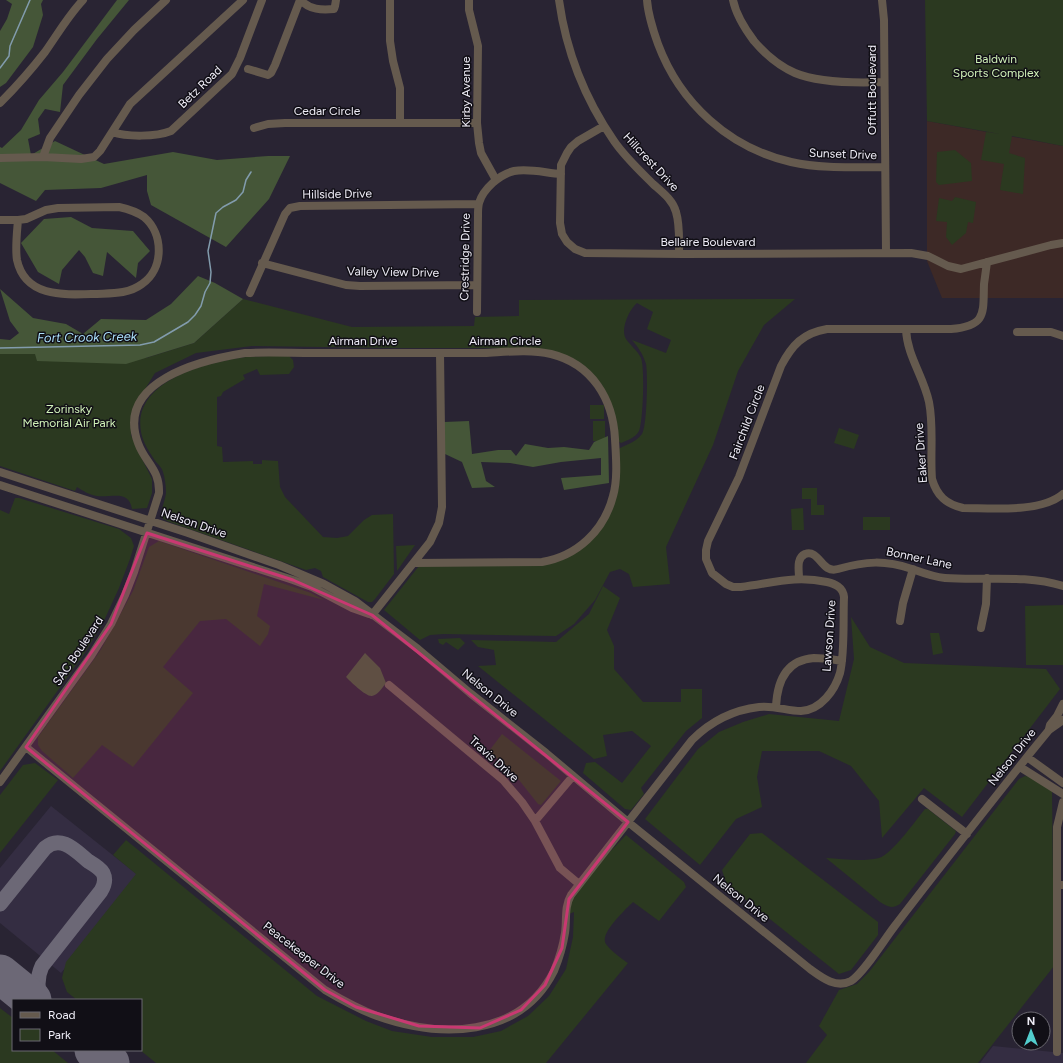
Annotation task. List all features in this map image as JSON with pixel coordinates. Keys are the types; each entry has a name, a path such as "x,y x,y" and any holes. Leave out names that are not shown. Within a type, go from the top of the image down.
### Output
{"street":[{"path":"0,103 43,54 82,0"},
{"path":"43,157 50,138 79,95 134,30 166,0"},
{"path":"0,158 43,157 81,159 94,157 130,104 243,0"},
{"name":"Betz Road","path":"112,132 121,135 162,134 171,131 232,74 240,58 262,0"},
{"path":"248,69 268,75 271,73 300,0 304,4 314,9 324,10 334,9 336,6 336,0"},
{"path":"390,0 390,41 393,61 400,88 400,122"},
{"name":"Kirby Avenue","path":"469,0 469,10 478,46 477,123 481,154 496,180"},
{"name":"Hillcrest Drive","path":"559,0 564,29 578,75 594,110 629,160 667,197 674,206 678,222 679,254"},
{"name":"Sunset Drive","path":"647,0 652,29 664,60 675,80 698,109 732,138 773,157 797,163 836,168 885,167"},
{"path":"733,0 743,24 764,53 796,73 831,81 884,82"},
{"name":"Offutt Boulevard","path":"882,0 884,20 886,252"},
{"name":"Cedar Circle","path":"254,128 268,124 285,123 477,123"},
{"name":"Bellaire Boulevard","path":"604,126 578,141 571,147 564,159 561,174 560,223 562,234 567,242 575,249 585,253 679,254 886,252 921,254 937,259 948,266 961,269 1063,243"},
{"name":"Crestridge Drive","path":"477,312 478,204 486,190 496,180 514,171 529,170 561,174"},
{"name":"Hillside Drive","path":"250,293 285,214 290,208 300,206 478,204"},
{"path":"0,220 26,219 46,210 58,208 119,207 130,210 144,217 152,226 156,234 159,248 158,259 154,271 149,278 133,290 121,293 85,294 58,294 46,292 34,286 28,280 17,260 18,220"},
{"name":"Fairchild Circle","path":"799,578 733,587 718,579 712,573 706,559 708,541 739,477 781,366 789,352 797,342 818,330 839,328 951,329 970,326 976,322 983,312 987,262"},
{"name":"Valley View Drive","path":"262,264 346,285 477,285"},
{"name":"Eaker Drive","path":"906,328 906,340 910,353 929,402 931,421 932,479 941,498 953,506 963,508 1032,507 1046,504 1063,494"},
{"path":"1017,332 1051,332 1063,336"},
{"name":"Airman Drive","path":"151,521 159,493 159,485 154,468 138,444 135,424 136,416 145,395 159,381 207,360 222,356 245,353 440,353"},
{"path":"372,615 433,537 440,518 442,486 440,353"},
{"name":"Airman Circle","path":"414,563 542,562 557,558 574,551 595,533 605,518 615,490 613,415 598,385 585,372 561,358 545,353 440,353"},
{"name":"Nelson Drive","path":"0,472 265,560 309,577 355,601 418,649 628,822 810,969 826,980 838,984 851,981 860,973 894,926 1027,757 1049,730 1063,720"},
{"name":"Nelson Drive","path":"0,485 293,580 326,594 352,608 372,615"},
{"name":"SAC Boulevard","path":"0,782 90,656 111,624 125,595 151,521"},
{"name":"Bonner Lane","path":"799,578 798,562 806,553 813,554 819,558 822,564 828,569 835,570 856,564 876,562 891,563 928,575 944,578 1031,580 1063,586"},
{"path":"900,621 903,603 913,569"},
{"name":"Lawson Drive","path":"776,707 802,711 810,709 823,701 834,689 842,661 843,592 840,587 831,583 799,578"},
{"path":"981,628 986,604 987,578"},
{"path":"628,822 686,747 705,728 738,711 760,707 776,707 779,683 791,666 809,658 842,661"},
{"name":"Travis Drive","path":"390,685 503,780 522,802 535,821 560,868 579,884"},
{"name":"Nelson Drive","path":"1049,730 1050,725 1057,716 1063,704"},
{"name":"Peacekeeper Drive","path":"26,747 325,990 356,1007 389,1020 434,1028 480,1028 497,1022 521,1010 542,990 554,971 559,958 565,934 567,903 571,895 628,822"},
{"path":"1027,757 1063,783"},
{"path":"1020,767 1063,794"},
{"path":"535,821 573,776"},
{"path":"922,799 967,834"},
{"path":"1057,1052 1060,885 1057,827 1063,802"}],"highlighted area":[{"path":"147,533 293,580 372,615 628,822 569,899 562,948 545,985 521,1010 480,1028 419,1026 356,1007 325,990 26,747 111,624"}],"shaded area":[{"path":"927,121 1063,146 1063,298 942,298 927,261"},
{"path":"51,806 139,876 61,973 0,923 0,868"},
{"path":"993,1046 1011,1048 1011,1051 1043,1051 1063,1053 1063,1063 980,1063"}],"green space":[{"path":"6,0 43,0 41,4 43,15 33,47 6,83 0,87 0,31 7,19 12,4"},
{"path":"117,0 129,0 97,39 63,85 60,112 45,109 38,119 40,134 28,139 31,155 55,141 104,164 173,152 217,160 268,156 290,156 269,199 226,247 151,205 147,191 147,175 101,188 45,190 36,201 0,183 0,147 2,148 21,130 39,100 63,72"},
{"name":"Baldwin Sports Complex","path":"925,0 1063,0 1063,146 1012,136 1009,153 1025,158 1023,194 1000,190 1004,164 981,160 986,132 1000,134 927,121"},
{"path":"955,150 971,163 972,181 939,185 936,182 937,152"},
{"path":"955,197 976,202 973,223 968,222 966,233 952,245 946,237 947,222 936,221 939,198 952,201"},
{"path":"71,217 92,228 133,231 150,251 138,263 136,278 107,252 103,276 93,273 85,257 79,250 62,270 59,284 38,272 21,243 44,219"},
{"path":"198,276 215,283 243,299 194,343 126,364 37,361 35,354 0,354 0,339 10,340 19,333 10,321 0,289 33,318 66,324 83,334 101,319 146,320 171,304"},
{"name":"Zorinsky Memorial Air Park","path":"243,299 352,327 474,326 475,317 519,316 519,300 795,299 764,325 738,371 713,445 666,547 670,584 633,587 629,574 620,569 610,572 595,600 574,624 556,636 444,634 430,635 420,640 384,610 419,566 567,557 611,511 618,449 640,437 644,429 645,422 647,370 640,351 632,340 666,353 671,340 647,329 653,312 637,303 634,306 626,320 624,335 641,358 643,383 642,417 639,431 631,438 621,443 618,441 614,411 602,385 582,364 532,348 252,346 196,353 155,373 134,407 131,435 152,479 152,493 147,508 132,509 127,499 123,497 94,495 77,487 75,491 0,466 0,354 142,352 146,358 194,343"},
{"path":"289,356 293,360 294,367 289,374 260,375 257,369 243,375 245,379 223,392 221,396 217,397 217,446 222,447 223,462 253,461 253,464 262,464 262,460 278,461 280,487 285,497 323,537 337,538 348,536 364,520 372,515 393,514 394,574 372,602 368,602 323,577 321,571 315,568 306,570 167,521 161,517 166,493 164,474 147,448 141,432 141,414 148,399 160,387 176,377 194,369 246,357"},
{"path":"590,405 604,405 604,419 590,419"},
{"path":"469,421 472,454 498,450 511,450 516,456 525,444 548,448 564,447 589,450 594,442 608,436 609,483 564,490 561,478 601,475 601,458 561,462 533,467 510,463 481,462 486,481 495,487 472,488 462,462 445,454 444,422"},
{"path":"593,421 605,421 605,441 593,441"},
{"path":"839,428 859,435 854,449 834,443"},
{"path":"802,488 817,488 817,505 824,505 824,515 811,515 811,499 802,499"},
{"path":"15,498 119,529 131,538 134,546 119,588 102,625 84,654 0,771 0,510 9,514"},
{"path":"803,508 804,530 792,530 791,509"},
{"path":"863,517 890,517 890,530 863,530"},
{"path":"159,541 311,593 324,600 264,584 257,616 270,626 268,634 260,646 226,619 200,621 163,667 193,693 133,767 102,745 73,778 42,751 38,745 38,737 100,651 133,591 149,547"},
{"path":"415,545 397,571 396,546"},
{"path":"603,586 620,598 607,630 614,646 614,669 643,702 681,702 681,689 702,689 702,718 686,731 641,788 644,794 631,810 625,809 583,773 586,763 595,762 622,783 651,746 632,731 603,735 607,756 594,759 478,666 496,665 494,650 478,647 471,640 556,642 589,614"},
{"path":"1063,605 1063,665 1026,665 1025,606"},
{"path":"851,617 870,647 904,663 1046,669 1060,689 962,817 924,788 882,838 879,801 851,766 819,751 762,751 757,777 762,807 736,819 700,865 645,819 698,749 719,732 743,722 769,714 839,721 854,659"},
{"path":"930,633 939,633 943,653 933,655"},
{"path":"460,638 465,643 458,650 446,642 443,645 439,643 438,639"},
{"path":"365,653 380,668 386,683 378,693 372,696 369,696 362,691 346,677"},
{"path":"502,734 561,781 541,805 538,804 519,780 489,751"},
{"path":"35,763 58,780 0,853 0,795 23,765"},
{"path":"1025,776 1031,777 1052,791 1054,966 1019,1011 1011,1011 1011,1021 978,1063 806,1063 827,1035 819,1026 839,990 857,984 869,972 1019,779"},
{"path":"925,809 928,809 956,831 897,906 890,907 880,902 826,858 859,860 879,858 897,844"},
{"path":"762,833 878,922 878,935 851,970 839,974 727,885 722,870 750,834"},
{"path":"626,835 684,882 686,887 659,921 633,902 615,920 607,932 605,942 628,963 546,1063 156,1063 141,1051 142,999 76,999 67,992 62,978 66,962 136,874 113,855 126,840 317,996 366,1021 392,1031 432,1037 473,1037 501,1031 528,1016 549,996 566,969 573,937 574,912 569,914 570,901 602,860"},
{"path":"0,1008 12,1017 12,1051 53,1051 68,1063 0,1063"}],"waterway":[{"path":"0,68 9,56 10,46 30,0"},
{"name":"Fort Crook Creek","path":"0,348 140,345 154,342 188,322 201,306 205,292 210,283 211,272 208,251 216,213 223,207 236,200 243,192 246,180 251,172"}],"taxiway":[{"path":"0,904 45,848 51,844 62,843 68,846 103,873 104,882 101,891 42,966 38,983 41,999"}],"runway":[{"path":"0,974 31,999"},
{"path":"95,1051 110,1063"}]}
